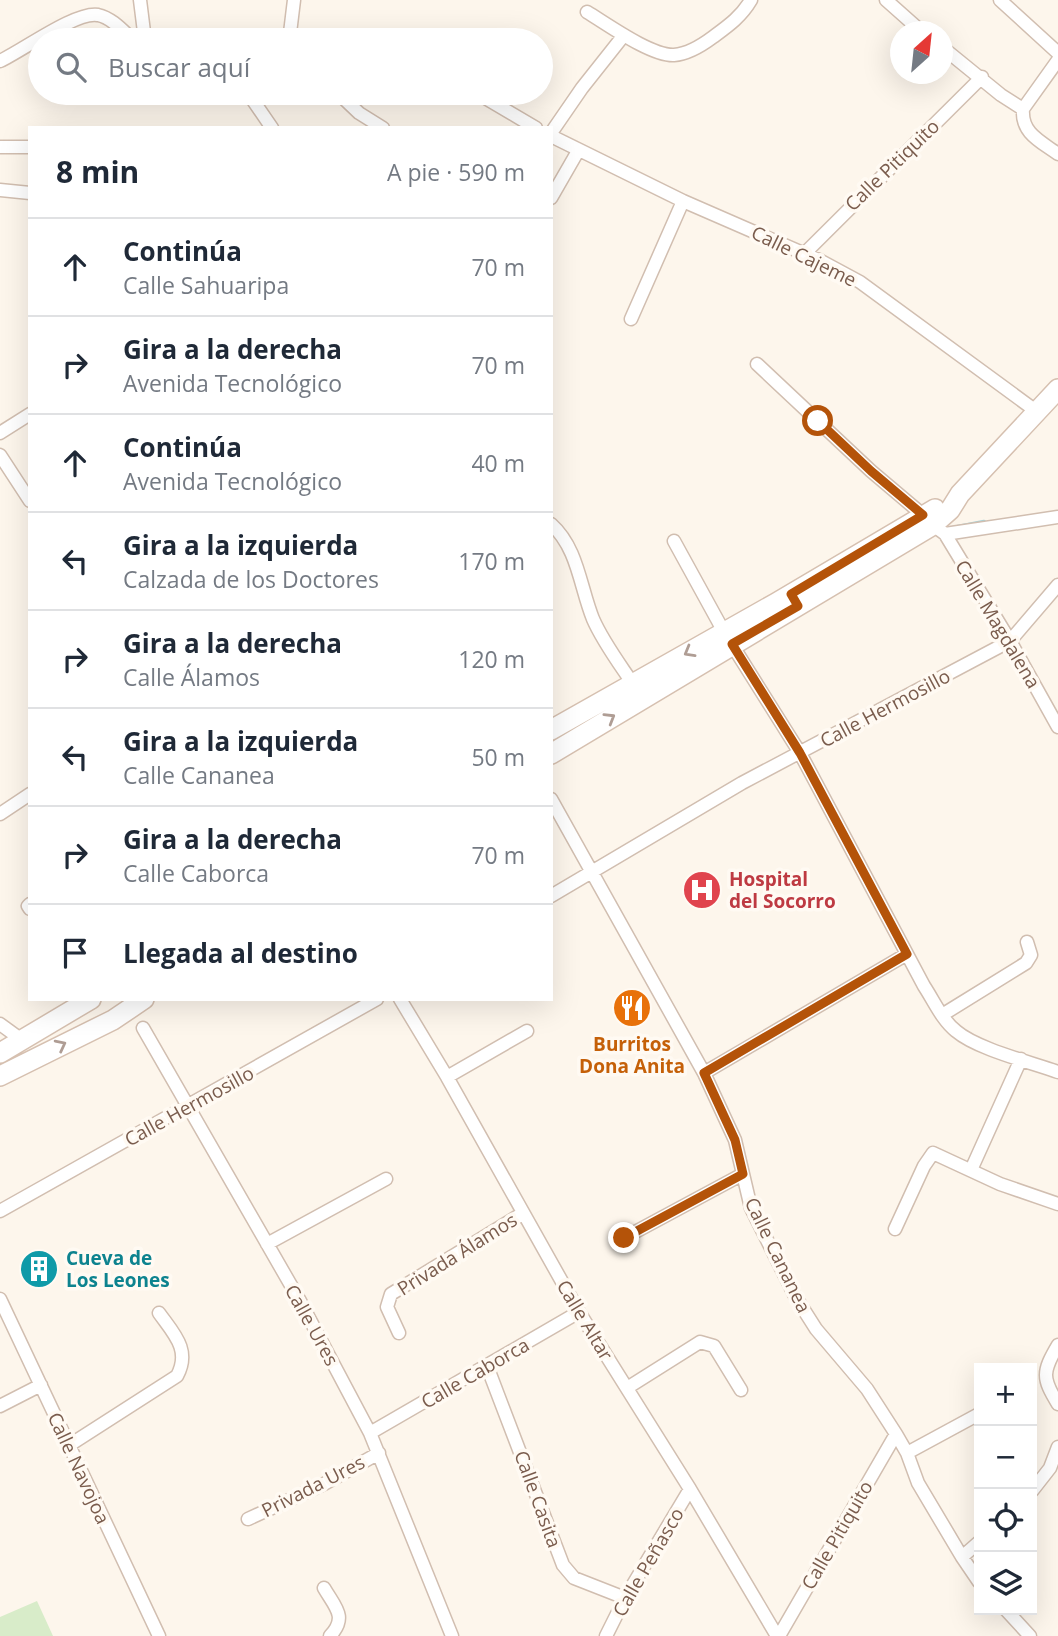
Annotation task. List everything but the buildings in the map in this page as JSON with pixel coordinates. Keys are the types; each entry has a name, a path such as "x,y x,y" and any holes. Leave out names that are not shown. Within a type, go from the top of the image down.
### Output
{"main road":[{"path":"553,729 634,684 728,638 926,526 960,494 1058,389"},
{"path":"553,753 728,638"},
{"path":"0,1053 88,1001"},
{"path":"0,1076 113,1020 141,1001"}],"street":[{"path":"141,0 144,28"},
{"path":"290,28 294,0"},
{"path":"587,12 624,35 668,55 683,53 702,45 738,18 751,0"},
{"path":"886,0 910,21"},
{"path":"1000,0 1058,53"},
{"path":"58,28 87,15 103,17 117,28"},
{"name":"Calle Cajeme","path":"553,131 582,88 624,35"},
{"path":"0,61 28,45"},
{"path":"953,55 1001,95 1023,109"},
{"path":"1058,60 1023,109 1022,120 1029,133 1058,154"},
{"name":"Calle Pitiquito","path":"804,254 982,78"},
{"path":"256,105 271,126"},
{"path":"351,105 380,126"},
{"path":"497,105 533,126"},
{"name":"Calle Cajeme","path":"553,135 683,201 804,254 860,282 1036,411"},
{"path":"0,147 28,147"},
{"path":"553,194 578,150"},
{"path":"0,190 28,192"},
{"path":"631,319 683,201"},
{"name":"Calle Magdalena","path":"757,364 926,526 1010,641 1058,726"},
{"path":"0,433 28,415"},
{"path":"0,455 28,498"},
{"path":"926,526 1058,517"},
{"path":"553,526 567,543 593,618 609,650 634,684"},
{"path":"674,541 728,638 800,753 942,1015 957,1033 1058,1072"},
{"name":"Calle Hermosillo","path":"553,895 742,783 1010,641 1058,585"},
{"path":"0,814 28,795"},
{"name":"Calle Cananea","path":"553,803 704,1073 735,1140 751,1208 795,1296 816,1329 867,1390 896,1434 918,1483 974,1574"},
{"path":"942,1015 1026,963 1031,955 1027,942"},
{"path":"704,1073 907,954"},
{"name":"Calle Hermosillo","path":"0,1211 373,1001"},
{"name":"Calle Altar","path":"401,1001 579,1312 778,1636"},
{"path":"0,1024 22,1040"},
{"name":"Calle Ures","path":"143,1028 300,1301 370,1433 452,1636"},
{"path":"447,1077 527,1031"},
{"path":"971,1170 1021,1059"},
{"path":"895,1229 924,1166 933,1153 1000,1184 1058,1204"},
{"path":"624,1238 743,1174"},
{"path":"267,1244 386,1179"},
{"name":"Privada Álamos","path":"399,1334 387,1307 391,1294 523,1213"},
{"name":"Calle Navojoa","path":"0,1299 159,1636"},
{"name":"Calle Caborca","path":"370,1433 579,1312"},
{"path":"68,1446 177,1376 183,1365 183,1353 159,1313"},
{"path":"627,1388 700,1342 714,1346 741,1390"},
{"path":"1058,1345 1045,1376 1046,1385 1058,1404"},
{"name":"Calle Casita","path":"487,1366 563,1565 574,1578 625,1598"},
{"path":"0,1406 41,1385"},
{"path":"906,1453 974,1417"},
{"name":"Calle Pitiquito","path":"778,1636 896,1434"},
{"path":"1033,1489 1049,1468 1058,1447"},
{"name":"Privada Ures","path":"248,1519 324,1484 379,1453"},
{"name":"Calle Peñasco","path":"606,1636 625,1598 690,1489"},
{"path":"962,1557 974,1546"},
{"path":"324,1588 340,1615 338,1627 330,1636"},
{"path":"1011,1615 1030,1636"}],"green space":[{"path":"37,1601 53,1636 0,1636 0,1617"}],"waterway":[{"path":"948,529 984,522"}],"place":[{"name":"Hospital del Socorro","path":"702,890"},
{"name":"Burritos Dona Anita","path":"632,1008"},
{"name":"Cueva de Los Leones","path":"39,1269"}],"route":[{"path":"624,1238 743,1174 735,1140 704,1073 907,954 800,753 732,644 798,606 791,594 923,515 818,421"}]}
